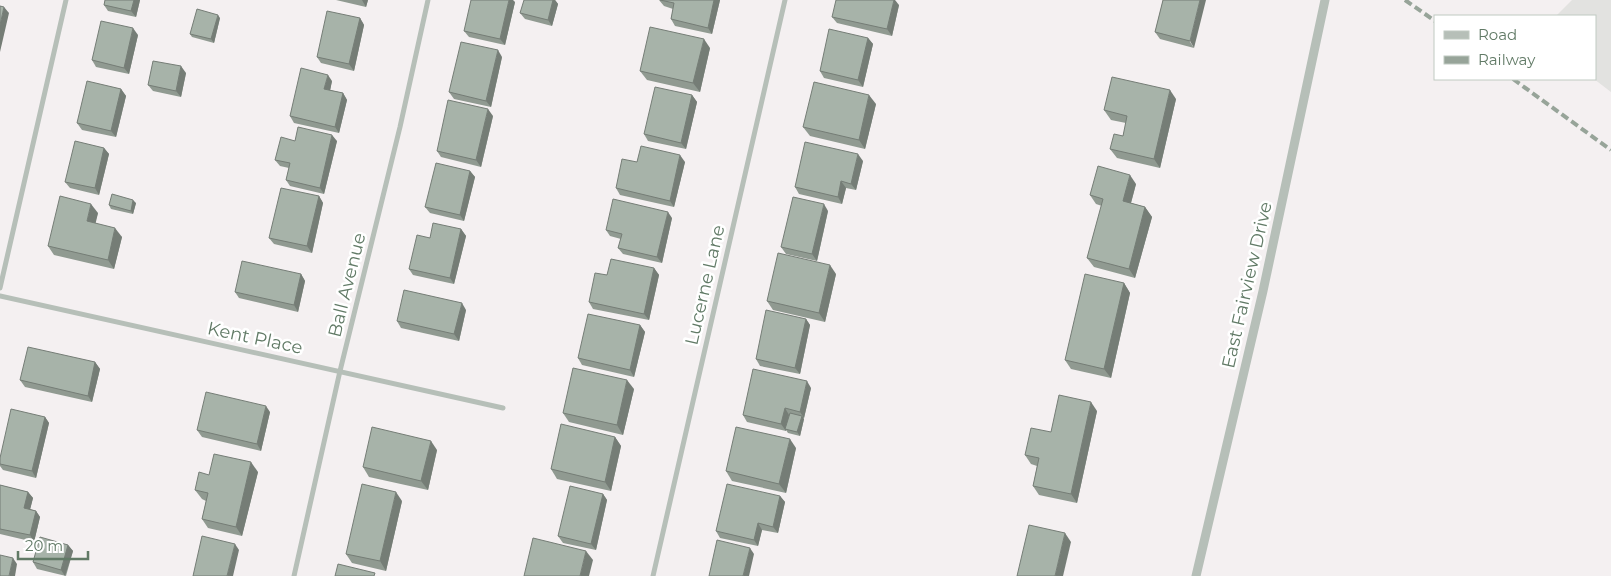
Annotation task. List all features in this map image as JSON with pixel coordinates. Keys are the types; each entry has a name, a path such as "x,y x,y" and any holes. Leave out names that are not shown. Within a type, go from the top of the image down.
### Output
{"street":[{"path":"0,288 66,0"},
{"name":"Ball Avenue","path":"294,576 340,371 400,127 428,0"},
{"name":"Lucerne Lane","path":"653,576 785,0"},
{"name":"East Fairview Drive","path":"1196,576 1263,291 1325,0"},
{"name":"Kent Place","path":"0,296 503,408"}],"shaded area":[{"path":"1572,0 1611,0 1611,92 1595,80 1596,15 1557,15"}],"building":[{"path":"105,0 134,0 131,11 104,5"},
{"path":"471,0 509,0 500,39 464,31"},
{"path":"524,0 553,0 548,20 520,13"},
{"path":"660,0 714,0 708,28 671,19 674,3"},
{"path":"836,0 894,0 887,29 832,17"},
{"path":"1163,0 1200,0 1190,41 1155,32"},
{"path":"0,6 4,7 0,25"},
{"path":"197,9 218,15 211,39 190,34"},
{"path":"327,11 360,18 349,64 317,57"},
{"path":"101,21 133,28 124,68 92,60"},
{"path":"650,27 704,39 693,83 640,71"},
{"path":"829,29 868,38 858,80 820,71"},
{"path":"461,42 498,50 486,101 449,92"},
{"path":"153,61 181,66 176,91 148,85"},
{"path":"301,68 328,75 324,89 343,93 335,127 290,116"},
{"path":"1112,77 1170,90 1154,159 1110,149 1114,134 1123,136 1127,116 1104,110"},
{"path":"87,81 121,89 111,131 77,123"},
{"path":"814,82 869,95 859,140 803,127"},
{"path":"655,87 692,95 681,143 644,134"},
{"path":"448,100 488,109 476,160 437,151"},
{"path":"298,127 332,135 320,188 286,180 290,163 275,160 281,137 295,141"},
{"path":"75,141 104,148 95,188 65,182"},
{"path":"805,142 858,154 851,184 841,181 838,197 795,187"},
{"path":"641,146 680,155 670,201 616,188 622,159 637,162"},
{"path":"436,163 470,171 460,215 425,207"},
{"path":"1098,166 1130,175 1123,201 1145,207 1129,269 1087,258 1103,199 1090,195"},
{"path":"281,188 319,196 307,246 269,238"},
{"path":"112,194 133,200 131,211 109,205"},
{"path":"60,196 91,204 87,221 115,228 108,260 48,246"},
{"path":"793,197 824,204 812,254 781,247"},
{"path":"613,199 668,212 657,257 618,248 622,234 606,230"},
{"path":"433,223 461,229 450,278 409,269 417,235 430,238"},
{"path":"778,253 830,265 819,313 767,301"},
{"path":"611,259 654,268 644,314 589,302 595,273 607,275"},
{"path":"242,261 301,274 294,305 235,292"},
{"path":"1085,274 1124,283 1104,369 1065,360"},
{"path":"404,290 462,303 454,334 397,321"},
{"path":"766,310 806,319 795,368 756,359"},
{"path":"588,314 640,325 630,370 578,358"},
{"path":"28,347 95,362 88,396 20,380"},
{"path":"573,368 627,380 617,425 563,413"},
{"path":"753,369 807,381 800,412 785,408 781,424 743,415"},
{"path":"206,392 266,406 257,444 197,430"},
{"path":"1059,395 1091,402 1071,494 1033,486 1039,458 1025,455 1031,428 1051,432"},
{"path":"11,409 45,417 32,471 0,464"},
{"path":"790,413 802,416 797,432 785,429"},
{"path":"561,424 615,437 605,482 551,469"},
{"path":"372,427 431,441 421,481 363,467"},
{"path":"736,427 790,439 779,484 726,471"},
{"path":"214,454 251,462 236,527 202,519 208,493 195,490 199,472 209,475"},
{"path":"362,484 396,492 380,561 346,554"},
{"path":"727,484 780,496 773,527 758,523 754,540 716,531"},
{"path":"0,485 28,492 24,508 36,511 30,535 0,529"},
{"path":"570,486 603,494 591,544 558,536"},
{"path":"1029,525 1065,533 1055,576 1017,576"},
{"path":"202,536 235,544 227,576 193,576"},
{"path":"40,537 68,545 61,570 33,562"},
{"path":"533,538 586,551 580,576 524,576"},
{"path":"717,540 750,548 743,576 709,576"},
{"path":"0,555 13,558 9,576 0,576"},
{"path":"338,564 375,573 374,576 335,576"}],"railway":[{"path":"1405,0 1434,20"},
{"path":"1514,80 1611,150"}]}
